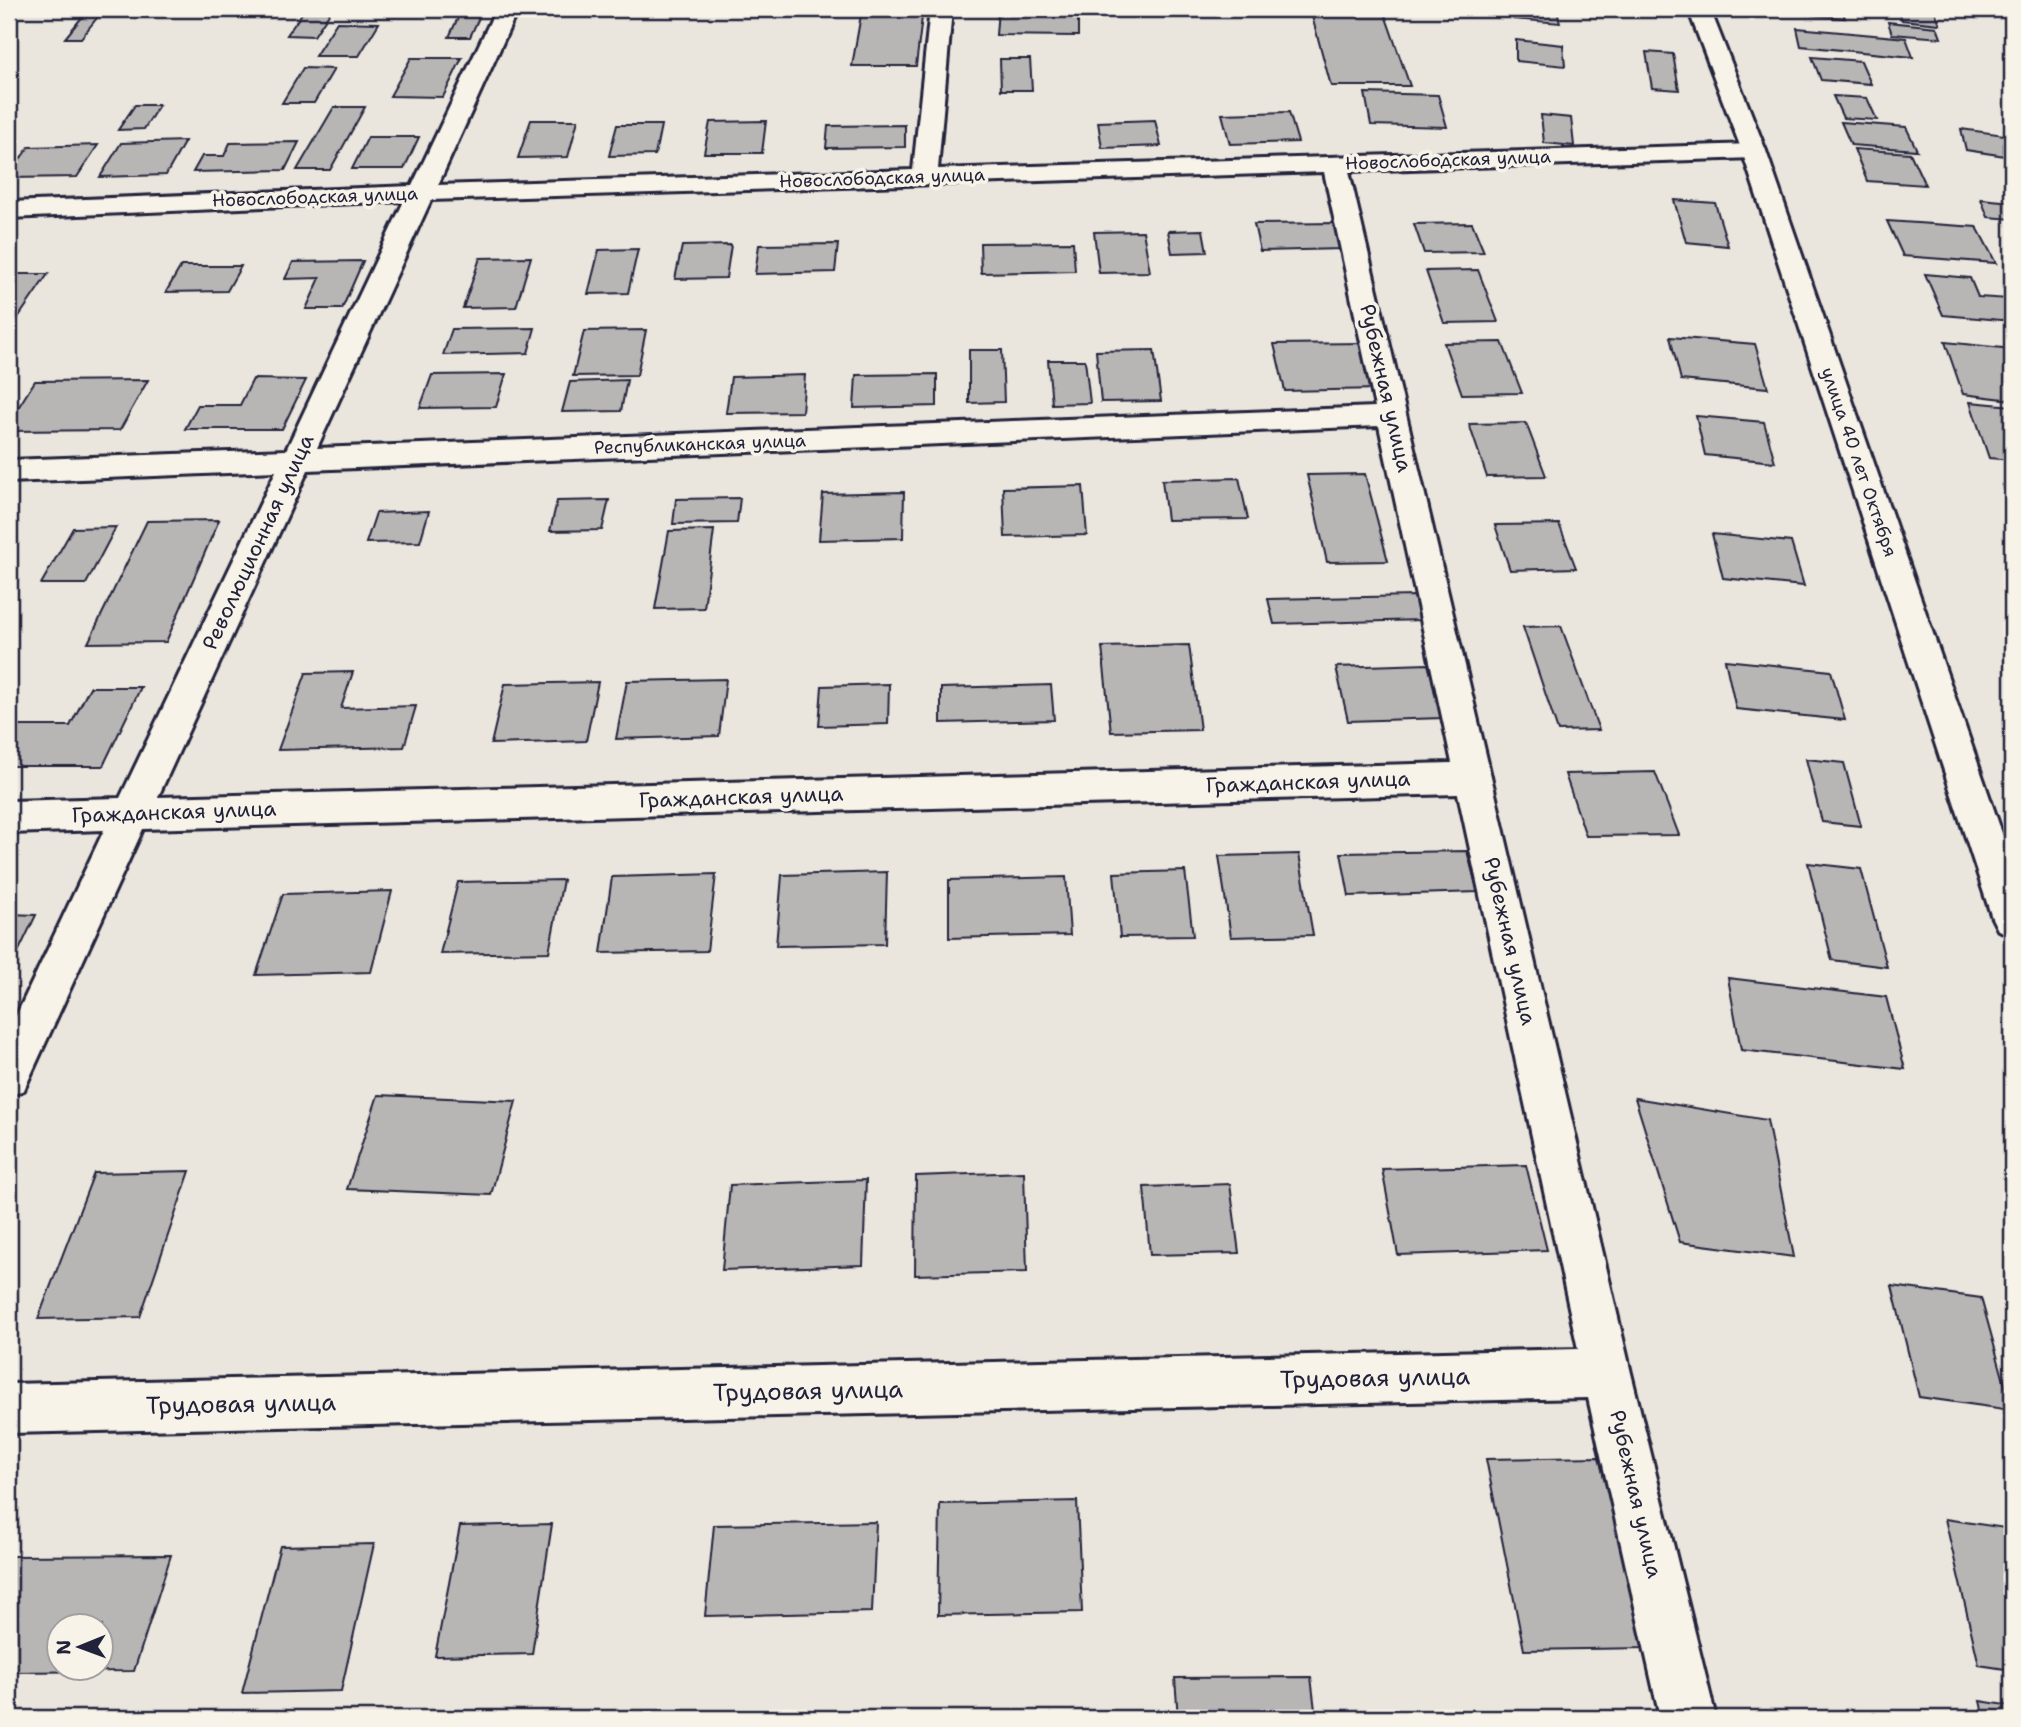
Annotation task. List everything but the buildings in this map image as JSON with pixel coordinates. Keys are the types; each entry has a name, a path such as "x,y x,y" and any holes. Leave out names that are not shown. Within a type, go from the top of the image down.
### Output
{"street":[{"name":"Революционная улица","path":"9,1076 507,9"},
{"path":"925,177 941,9"},
{"name":"улица 40 лет Октября","path":"1699,9 1755,151 2012,918"},
{"name":"Новослободская улица","path":"9,210 421,193 1755,151"},
{"name":"Рубежная улица","path":"1335,164 1607,1373 1688,1718"},
{"name":"Республиканская улица","path":"9,471 1392,415"},
{"name":"Гражданская улица","path":"9,817 1473,778"},
{"name":"Трудовая улица","path":"9,1409 1607,1373"}]}
